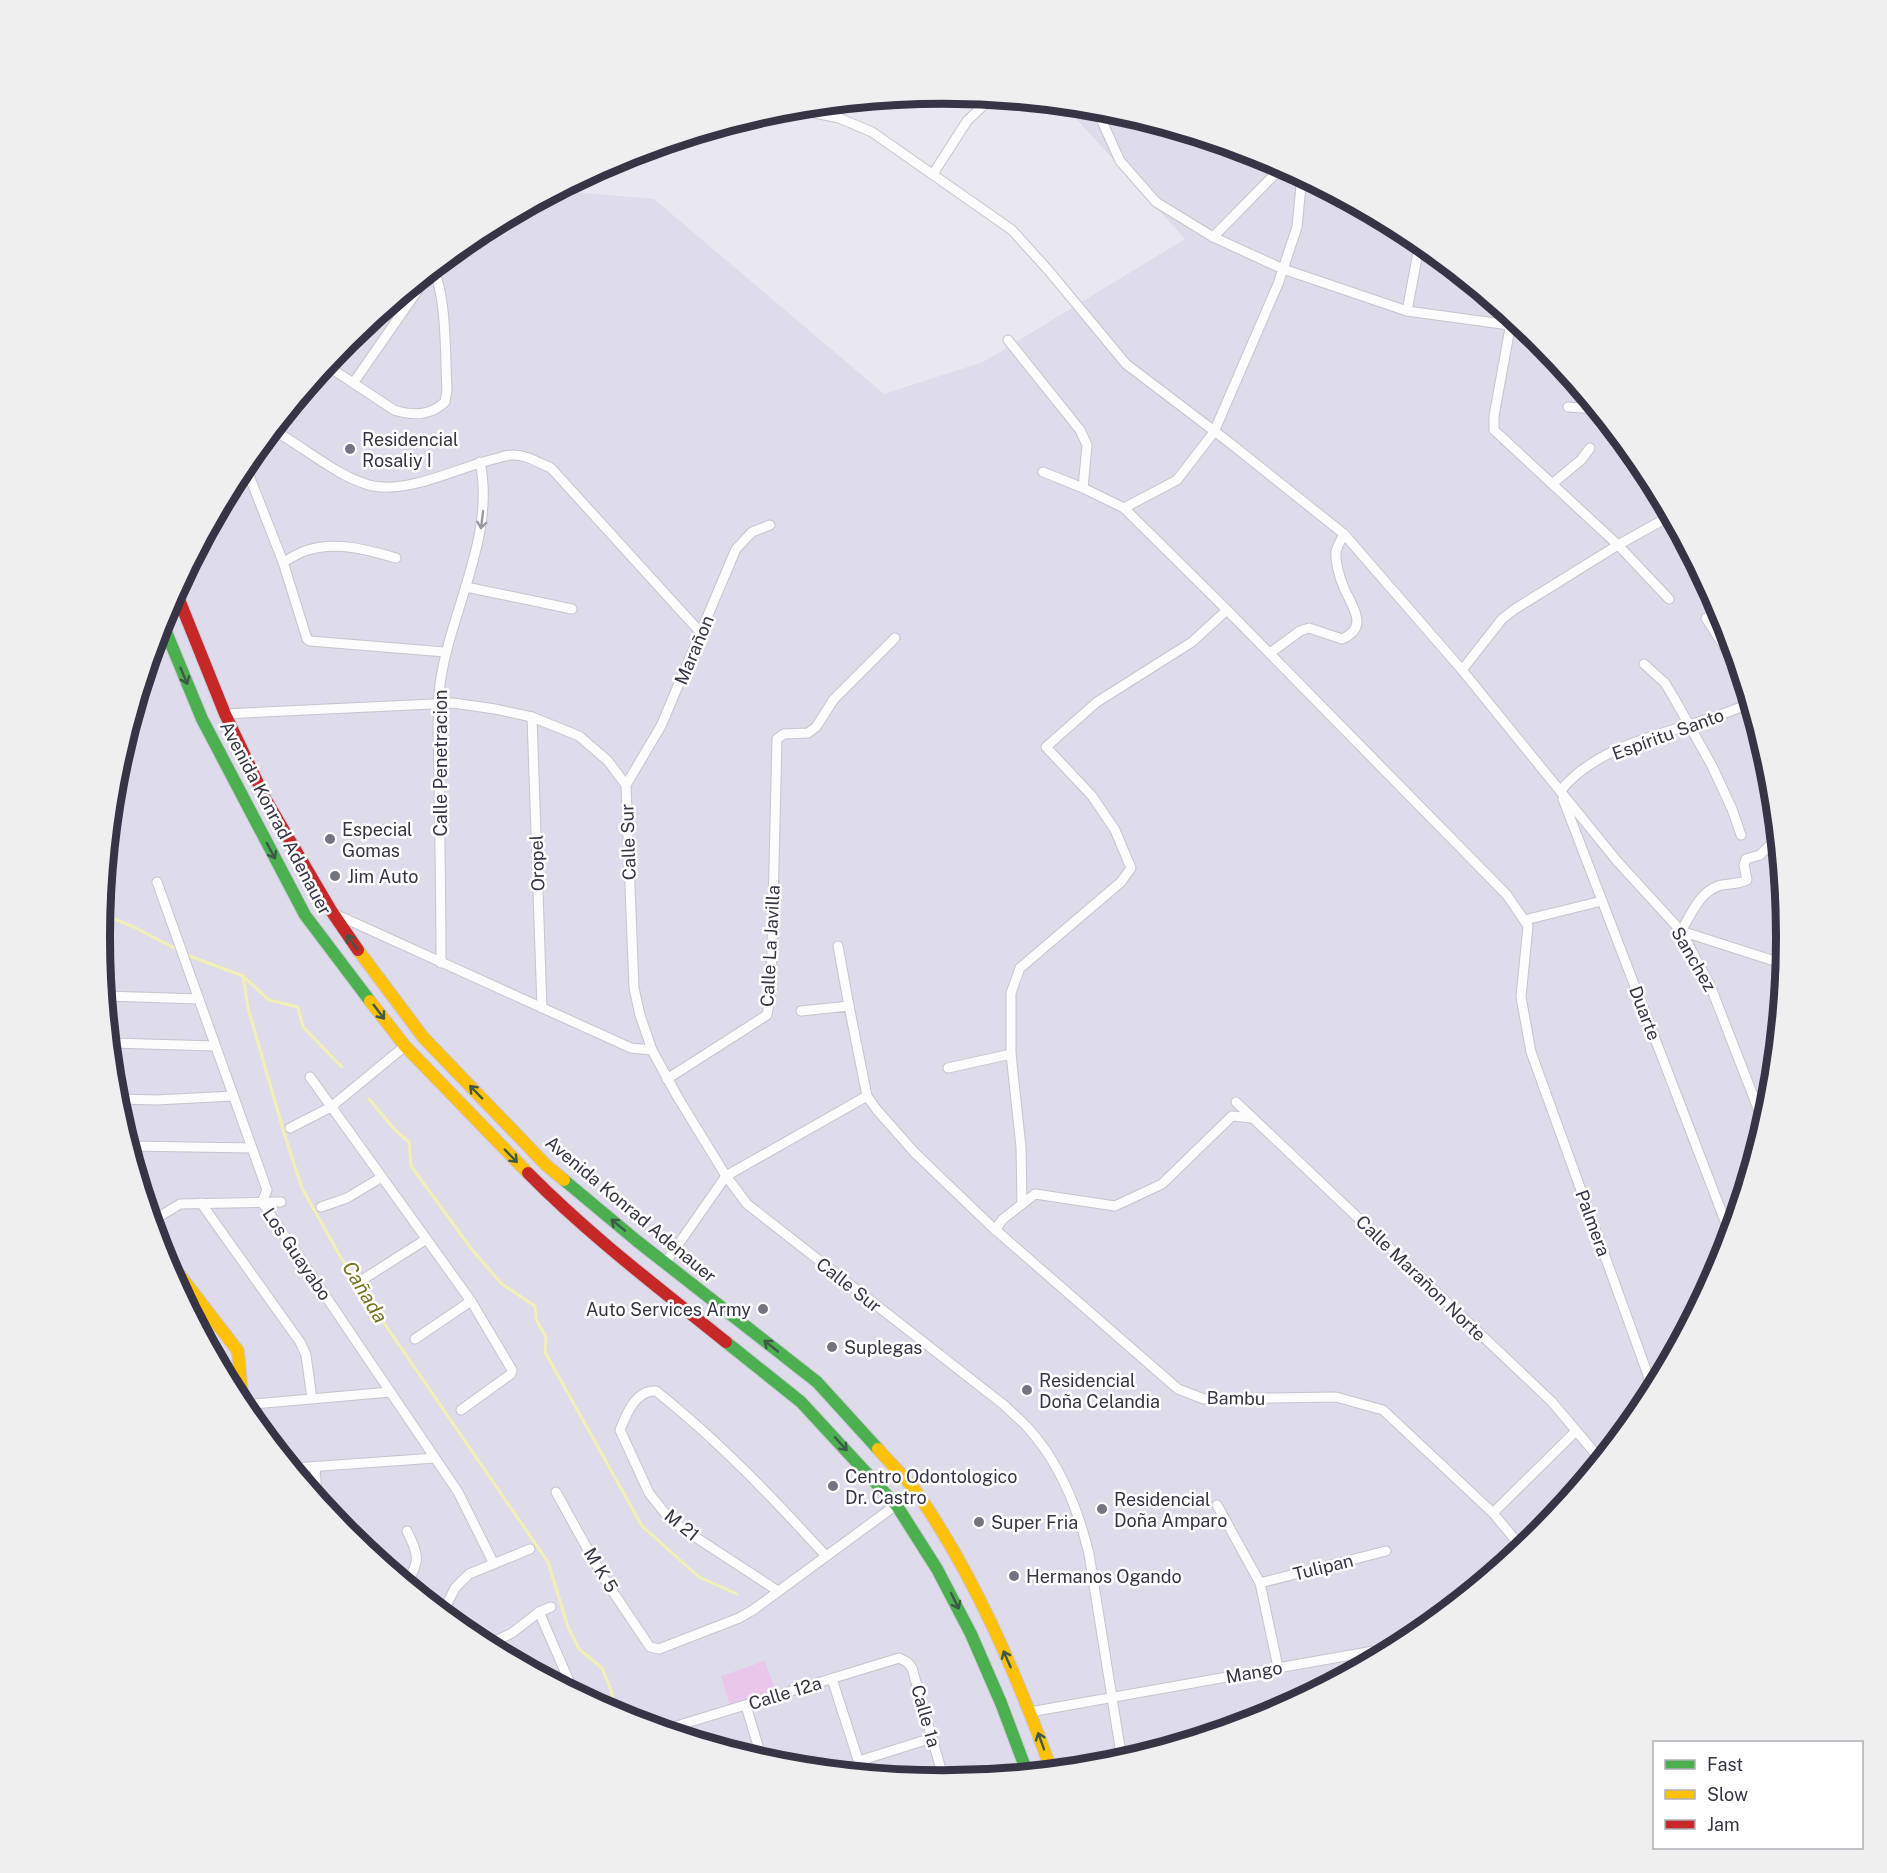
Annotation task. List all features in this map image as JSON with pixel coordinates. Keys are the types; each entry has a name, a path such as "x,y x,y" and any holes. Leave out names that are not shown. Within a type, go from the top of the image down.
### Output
{"main road":[{"name":"Avenida Konrad Adenauer","path":"181,603 225,714 266,800 332,912 368,964 431,1046 546,1165 637,1241 817,1382 914,1489 963,1568 1030,1712 1049,1762"},
{"name":"Avenida Konrad Adenauer","path":"168,635 202,719 305,915 405,1046 546,1191 633,1268 801,1402 896,1505 948,1587 1010,1723 1025,1765"},
{"path":"187,1285 238,1351 241,1383"},
{"path":"801,1402 817,1382"}],"street":[{"path":"933,174 967,121 984,105"},
{"name":"Sanchez","path":"818,114 838,118 872,132 1012,230 1126,364 1344,534 1462,670 1617,861 1681,931 1710,985 1758,1108"},
{"path":"1101,119 1120,161 1156,202 1213,237 1283,269 1407,311 1504,320"},
{"path":"1213,237 1276,173"},
{"path":"1124,508 1177,480 1214,432 1283,269 1297,227 1301,184"},
{"path":"1407,311 1418,253"},
{"path":"334,369 394,410 405,414 430,413 445,402 447,390 441,297 439,281 436,276"},
{"path":"354,382 417,291"},
{"path":"1511,327 1494,416 1494,430 1618,544 1669,599"},
{"path":"1008,340 1080,430 1087,446 1083,488"},
{"path":"1568,407 1587,408"},
{"path":"279,434 331,466 361,482 375,486 415,483 480,462 511,455 524,456 550,468 701,633"},
{"path":"1552,484 1581,460 1590,448"},
{"name":"Calle Penetracion","path":"441,963 438,704 445,652 466,587 480,533 485,492 480,462"},
{"path":"1043,472 1124,508 1507,895 1525,920 1602,901"},
{"path":"249,476 283,562 305,635 310,641 445,652"},
{"path":"1462,670 1502,619 1618,544 1664,519"},
{"name":"Marañon","path":"626,785 661,726 736,549 752,532 770,525"},
{"path":"1270,654 1309,628 1342,639 1352,634 1357,624 1354,607 1343,587 1336,552 1344,534"},
{"path":"283,562 308,550 335,546 363,549 396,558"},
{"path":"466,587 572,609"},
{"path":"1022,1204 1021,1147 1011,1054 1011,993 1020,968 1121,882 1131,868 1115,830 1092,796 1046,747 1097,702 1191,642 1227,610"},
{"path":"1706,618 1723,644"},
{"name":"Calle La Javilla","path":"667,1079 767,1015 771,992 777,739 784,734 808,733 816,727 834,699 895,638"},
{"path":"1644,664 1665,683 1689,724 1712,766 1741,835"},
{"path":"225,714 453,703 532,717 579,736 609,761 626,785"},
{"name":"Espíritu Santo","path":"1560,791 1587,765 1636,741 1717,717 1743,706"},
{"name":"Oropel","path":"532,717 542,1008"},
{"name":"Calle Sur","path":"626,785 634,988 651,1050 726,1176 747,1204 1004,1405 1029,1429 1051,1458 1069,1492 1081,1523 1089,1554 1120,1750"},
{"name":"Duarte","path":"1560,791 1725,1222"},
{"path":"1769,846 1760,855 1746,859 1744,865 1747,880 1742,883 1717,886 1701,897 1681,931 1776,961"},
{"name":"Los Guayabo","path":"157,882 267,1190 262,1202 465,1504 494,1564"},
{"path":"332,912 631,1048 651,1050"},
{"name":"Palmera","path":"1525,920 1529,934 1524,958 1521,997 1530,1052 1648,1379"},
{"path":"666,1262 726,1176 867,1096 838,946"},
{"path":"113,996 199,999"},
{"path":"801,1011 849,1006"},
{"path":"118,1043 215,1046"},
{"path":"290,1128 331,1107 405,1046"},
{"path":"948,1068 1011,1054"},
{"path":"310,1077 471,1301 512,1370 511,1374 461,1410"},
{"path":"127,1100 233,1096"},
{"name":"Bambu","path":"867,1096 915,1153 995,1230 1178,1389 1204,1399 1336,1397 1383,1410 1493,1513 1516,1541"},
{"name":"Calle Marañon Norte","path":"1236,1102 1551,1402 1596,1454"},
{"path":"995,1230 1003,1219 1035,1194 1115,1206 1162,1184 1232,1116 1252,1118"},
{"path":"138,1146 252,1148"},
{"path":"321,1206 346,1198 382,1177"},
{"path":"159,1216 180,1204 281,1202"},
{"path":"201,1203 300,1342 306,1355 312,1399"},
{"path":"365,1278 425,1240"},
{"path":"415,1339 471,1301"},
{"name":"M 21","path":"778,1591 680,1527 649,1493 620,1430 629,1408 644,1394 656,1391 699,1426 779,1504 826,1556"},
{"path":"255,1404 390,1392"},
{"path":"1493,1513 1576,1431"},
{"path":"302,1468 435,1458"},
{"path":"315,1467 316,1485"},
{"name":"M K 5","path":"556,1492 603,1577 650,1647 659,1649 739,1618 778,1591"},
{"path":"778,1591 896,1505"},
{"path":"1217,1505 1260,1583 1278,1667"},
{"path":"407,1531 418,1552 416,1569 411,1577"},
{"path":"447,1605 455,1588 469,1574 530,1549"},
{"name":"Tulipan","path":"1260,1583 1386,1551"},
{"path":"498,1640 512,1633 539,1612 551,1607"},
{"path":"539,1612 569,1681"},
{"name":"Mango","path":"1030,1712 1371,1651"},
{"name":"Calle 12a","path":"679,1726 899,1658"},
{"name":"Calle 1a","path":"899,1658 912,1668 941,1770"},
{"path":"832,1679 860,1765"},
{"path":"746,1706 759,1748"},
{"path":"859,1761 932,1738"}],"shaded area":[{"path":"1073,114 1159,132 1262,167 1312,189 1406,244 1493,310 1533,347 1604,429 1665,520 1691,568 1713,618 1748,721 1760,774 1775,882 1777,936 1775,991 1769,1045 1748,1152 1732,1204 1691,1305 1665,1353 1604,1444 1570,1486 1533,1526 1451,1597 1360,1658 1312,1684 1211,1725 1159,1741 1106,1753 998,1768 944,1770 889,1768 835,1762 728,1741 676,1725 575,1684 527,1658 436,1597 394,1563 354,1526 283,1444 222,1353 196,1305 155,1204 139,1152 127,1099 112,991 110,936 112,882 118,828 139,721 155,669 196,568 222,520 283,429 317,387 354,347 436,276 527,215 570,192 654,199 884,394 983,362 1185,239"},
{"path":"765,1661 775,1690 730,1705 721,1676"}],"waterway":[{"name":"Cañada","path":"111,918 178,950"},
{"name":"Cañada","path":"187,955 243,976 248,1008 302,1188 340,1256 382,1320 548,1562 568,1627 579,1649 602,1668 613,1701"},
{"path":"243,976 269,1000 298,1007 303,1027 342,1067"},
{"path":"369,1099 396,1131 409,1142 411,1166 473,1251 502,1284 535,1306 536,1319 546,1337 545,1352 642,1526 699,1577 737,1594"}],"traffic: fast":[{"path":"168,635 202,719 305,915 370,1001"},
{"path":"564,1180 637,1241 817,1382 878,1449"},
{"path":"726,1342 801,1402 897,1506 937,1569 971,1634 1024,1765"}],"traffic: slow":[{"path":"358,950 423,1037 546,1165 564,1180"},
{"path":"370,1001 405,1046 528,1173"},
{"path":"187,1285 238,1351 241,1383"},
{"path":"878,1449 915,1490 975,1590 1008,1661 1048,1762"}],"traffic: jam":[{"path":"181,603 225,714 266,800 332,912 358,950"},
{"path":"528,1173 600,1239 726,1342"}],"place":[{"name":"Residencial Rosaliy I","path":"350,449"},
{"name":"Especial Gomas","path":"330,839"},
{"name":"Jim Auto","path":"335,876"},
{"name":"Auto Services Army","path":"763,1309"},
{"name":"Suplegas","path":"832,1347"},
{"name":"Residencial Doña Celandia","path":"1027,1390"},
{"name":"Centro Odontologico Dr. Castro","path":"833,1486"},
{"name":"Residencial Doña Amparo","path":"1102,1509"},
{"name":"Super Fria","path":"979,1522"},
{"name":"Hermanos Ogando","path":"1014,1576"}]}
